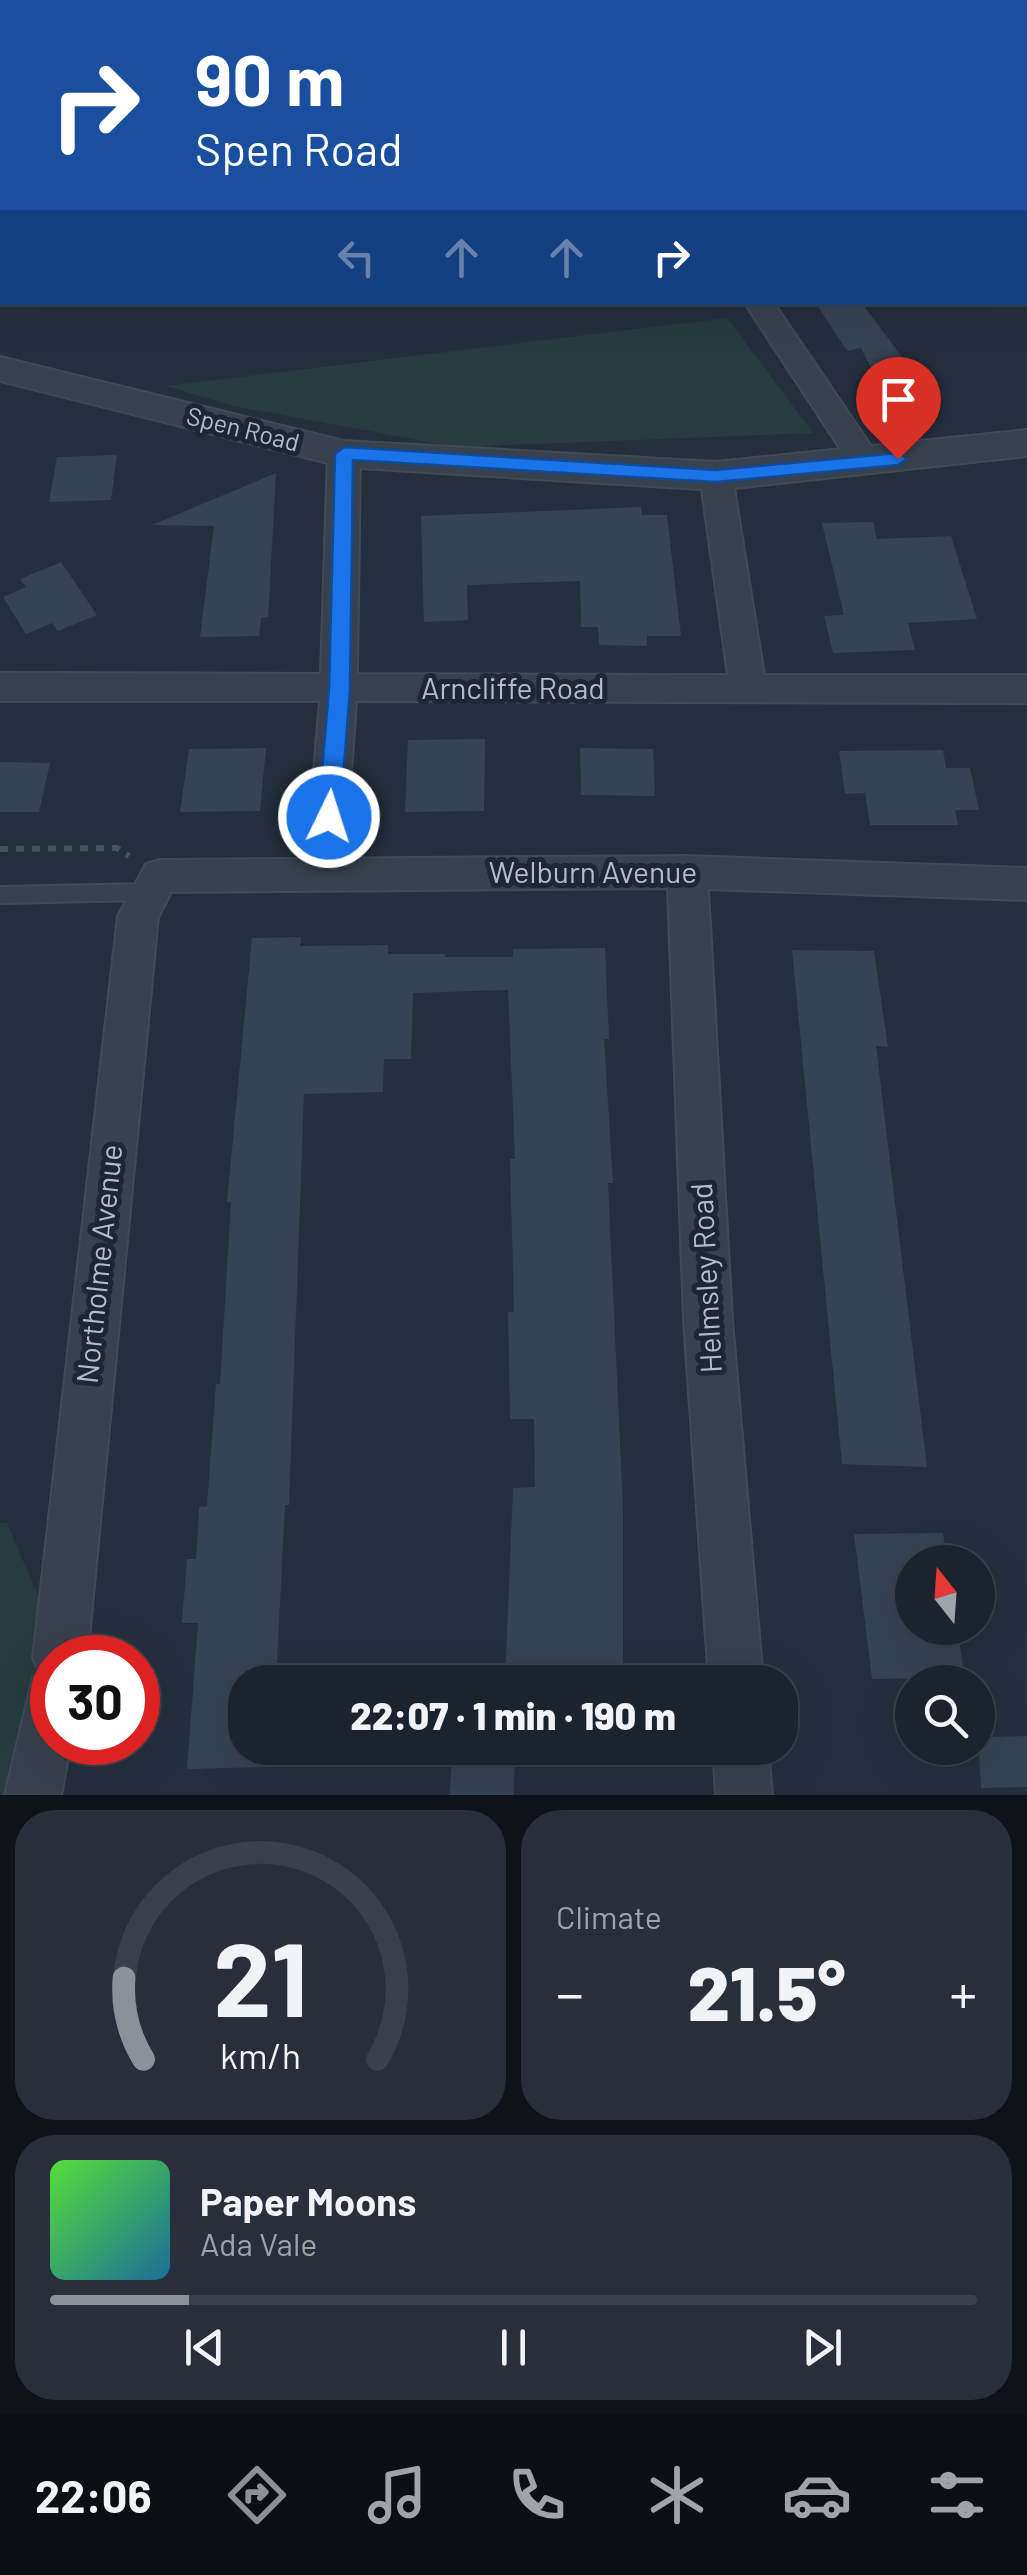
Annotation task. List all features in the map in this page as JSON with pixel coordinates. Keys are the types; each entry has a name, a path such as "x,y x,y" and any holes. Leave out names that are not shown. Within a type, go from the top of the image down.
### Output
{"street":[{"path":"760,305 866,463"},
{"name":"Spen Road","path":"0,369 344,454 716,476 1027,443"},
{"path":"329,817 340,689 344,454"},
{"path":"716,476 748,689"},
{"name":"Arncliffe Road","path":"0,687 1027,689"},
{"name":"Welburn Avenue","path":"154,884 686,872 1027,884"},
{"name":"Helmsley Road","path":"686,872 708,1320 735,1665"},
{"name":"Northolme Avenue","path":"62,1635 120,1060 138,916 154,884"},
{"path":"34,1795 39,1765"},
{"path":"741,1765 744,1795"}],"lane":[{"path":"0,895 154,884"}],"path":[{"path":"0,849 117,848 154,884"}],"green space":[{"path":"727,318 813,433 456,447 233,406 166,386"},
{"path":"0,1523 7,1523 46,1615 42,1635 30,1635 30,1691 8,1795 0,1795"}],"building":[{"path":"817,305 863,305 940,408 894,413 861,348 847,351"},
{"path":"117,455 111,500 49,502 57,457"},
{"path":"276,473 268,617 261,618 259,636 200,637 214,526 152,525"},
{"path":"641,507 642,515 667,515 681,636 647,636 647,646 599,645 598,627 581,627 580,581 467,585 468,620 424,622 421,516"},
{"path":"873,522 877,539 951,536 977,619 908,623 915,650 833,653 824,616 844,615 822,523"},
{"path":"61,562 97,615 58,631 52,623 26,634 3,597 26,587 20,579"},
{"path":"485,739 484,811 405,812 408,740"},
{"path":"266,748 260,811 180,812 189,749"},
{"path":"580,748 653,749 655,796 581,795"},
{"path":"943,750 946,768 970,768 979,810 955,810 958,825 870,825 865,793 845,794 839,751"},
{"path":"0,762 50,763 39,812 0,812"},
{"path":"301,937 300,946 388,945 388,954 445,957 513,957 513,949 605,948 609,1039 604,1039 613,1183 608,1183 623,1508 623,1665 506,1665 513,1488 535,1487 534,1419 510,1419 508,1312 514,1312 510,1159 515,1159 508,990 413,993 411,1059 384,1059 383,1092 304,1094 289,1505 285,1505 277,1665 228,1665 228,1765 271,1767 187,1769 198,1623 182,1623 187,1559 196,1559 199,1507 207,1506 216,1384 220,1384 231,1202 227,1202 252,938"},
{"path":"792,950 874,951 888,1047 876,1046 927,1467 842,1464"},
{"path":"943,1533 945,1545 895,1545 895,1645 960,1645 963,1665 895,1665 895,1679 872,1679 854,1534"},
{"path":"1027,1736 1027,1787 981,1788 980,1765 995,1765 995,1737"},
{"path":"451,1765 515,1765 514,1795 450,1795"}],"route":[{"path":"329,817 340,689 344,454 716,476 898,459"}]}
